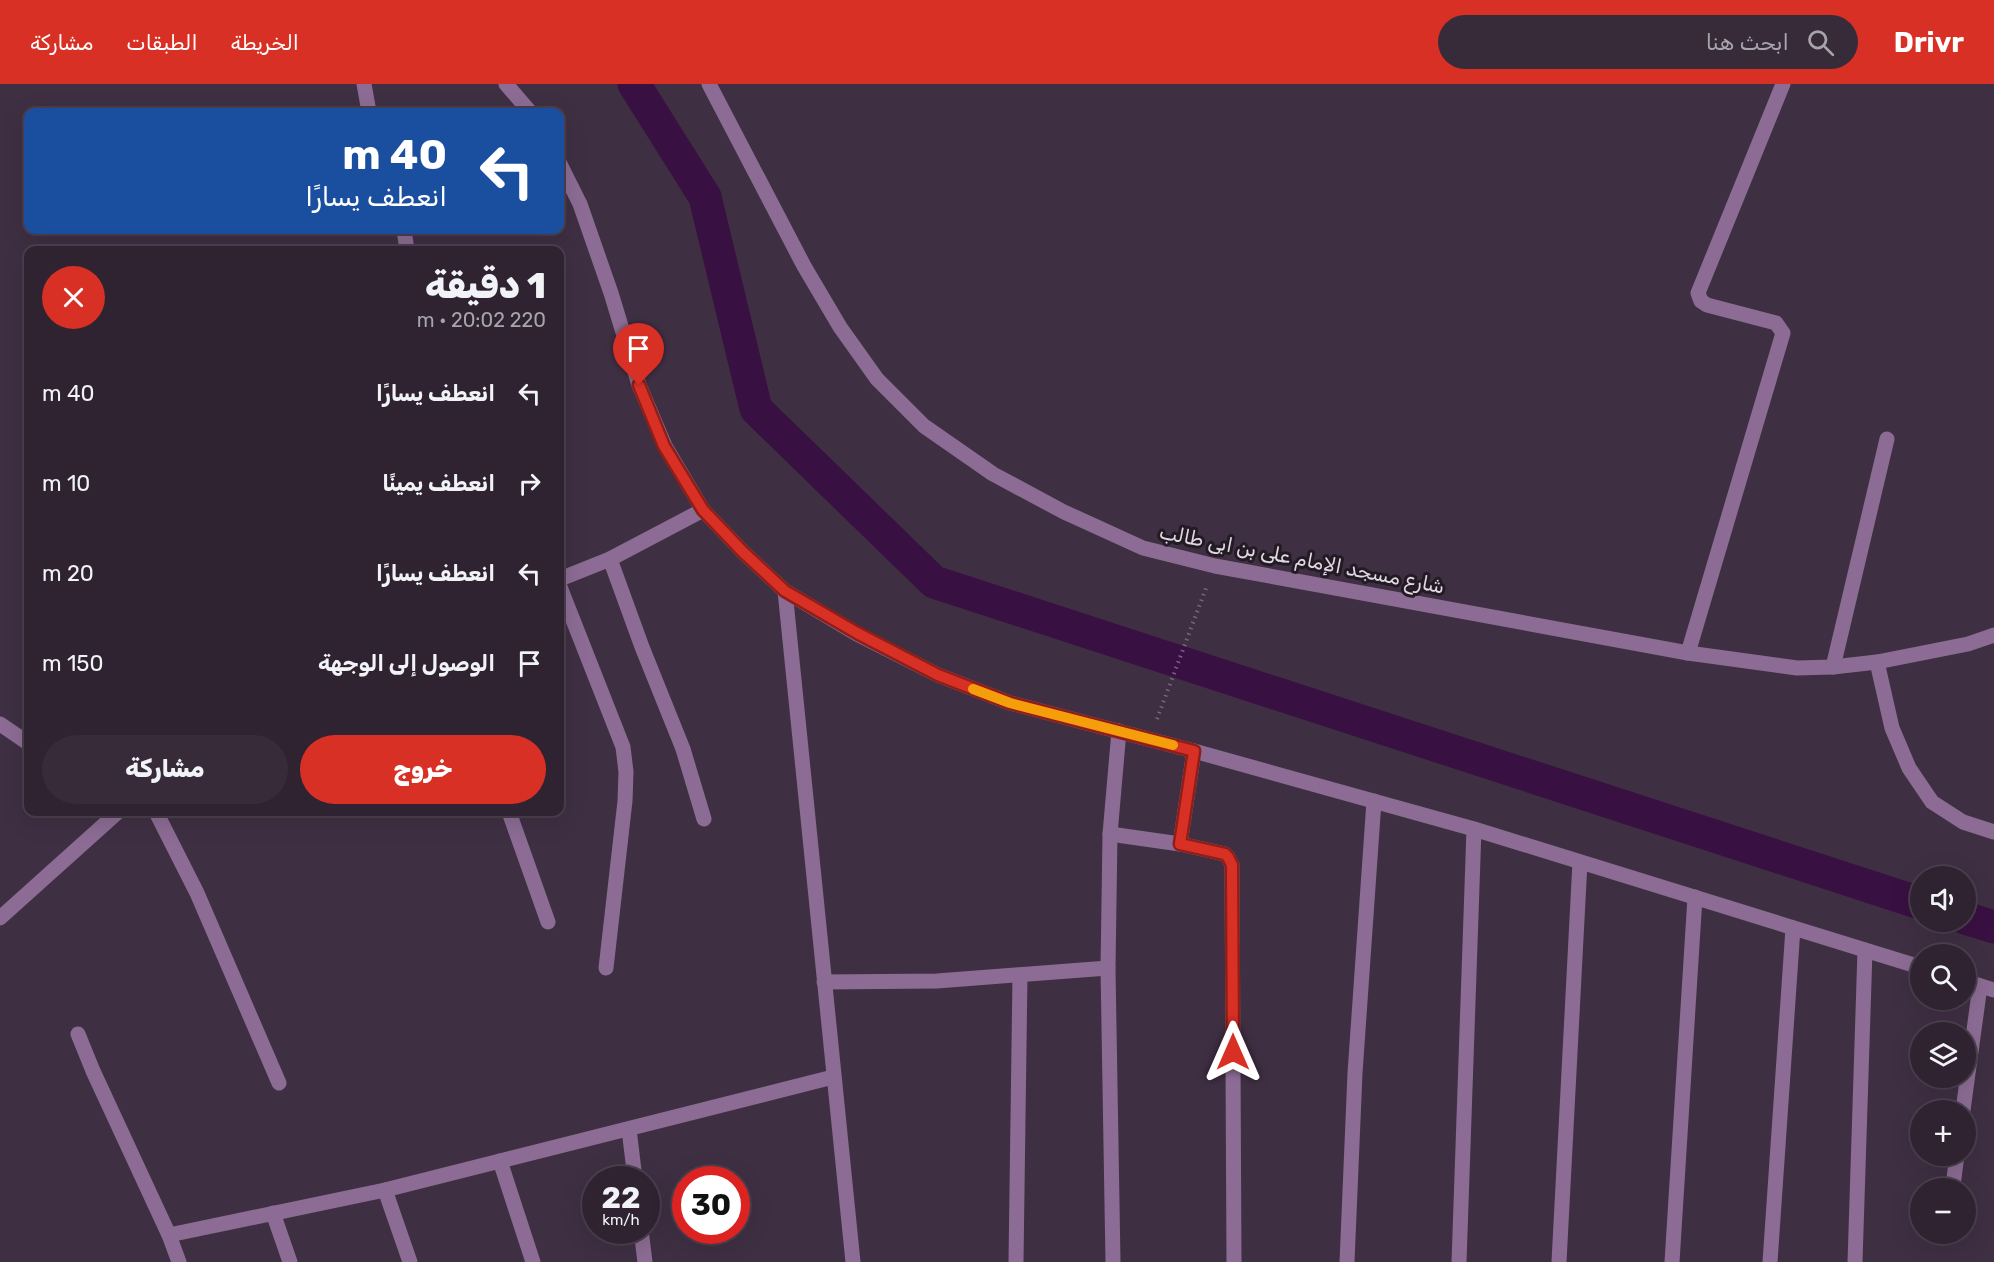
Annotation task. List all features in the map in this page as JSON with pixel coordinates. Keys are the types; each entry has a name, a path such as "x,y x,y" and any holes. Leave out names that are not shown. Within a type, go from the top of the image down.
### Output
{"street":[{"path":"364,84 368,108"},
{"path":"506,84 527,108"},
{"name":"شارع مسجد الإمام على بن ابى طالب","path":"709,84 804,266 840,327 877,379 924,426 993,474 1064,512 1143,548 1215,566 1688,653 1797,668 1877,662 1968,644 1994,635"},
{"path":"1688,653 1783,333 1776,322 1707,305 1701,301 1698,293 1783,84"},
{"path":"564,172 580,204 611,293 639,385 664,446 703,510 785,591 857,633 938,675 1010,703 1194,751 1474,829 1910,965"},
{"path":"1833,667 1887,439"},
{"path":"564,577 610,559 703,510"},
{"path":"610,559 683,749 704,819"},
{"path":"785,591 833,1077 854,1262"},
{"path":"564,597 623,747 627,772 606,968"},
{"path":"1877,662 1892,728 1910,768 1932,802 1963,822 1994,832"},
{"path":"0,724 24,740"},
{"path":"1113,1262 1108,969 1110,834 1119,731"},
{"path":"1180,844 1194,751"},
{"path":"1347,1262 1355,1073 1374,801"},
{"path":"0,918 114,816"},
{"path":"158,816 197,893 279,1083"},
{"path":"510,816 548,922"},
{"path":"1459,1262 1474,829"},
{"path":"1110,834 1180,844 1225,854 1232,865 1234,1262"},
{"path":"1559,1262 1580,862"},
{"path":"1672,1262 1695,897"},
{"path":"1770,1262 1793,928"},
{"path":"1855,1262 1865,950"},
{"path":"825,982 903,982 1108,969"},
{"path":"1016,1262 1020,975"},
{"path":"1964,1100 1980,986"},
{"path":"78,1034 179,1262"},
{"path":"169,1235 385,1190 833,1077"},
{"path":"629,1129 633,1166"},
{"path":"500,1161 532,1262"},
{"path":"385,1190 410,1262"},
{"path":"273,1213 290,1262"},
{"path":"643,1244 645,1262"}],"path":[{"path":"1149,739 1215,566"}],"waterway":[{"path":"634,84 705,197 756,409 934,582 1910,900"},
{"path":"1976,921 1994,927"}],"slow traffic":[{"path":"973,689 1010,703 1173,745"}],"route":[{"path":"639,385 664,446 703,510 785,591 857,633 938,675 1010,703 1194,751 1180,844 1225,854 1232,865 1233,1052"}]}
